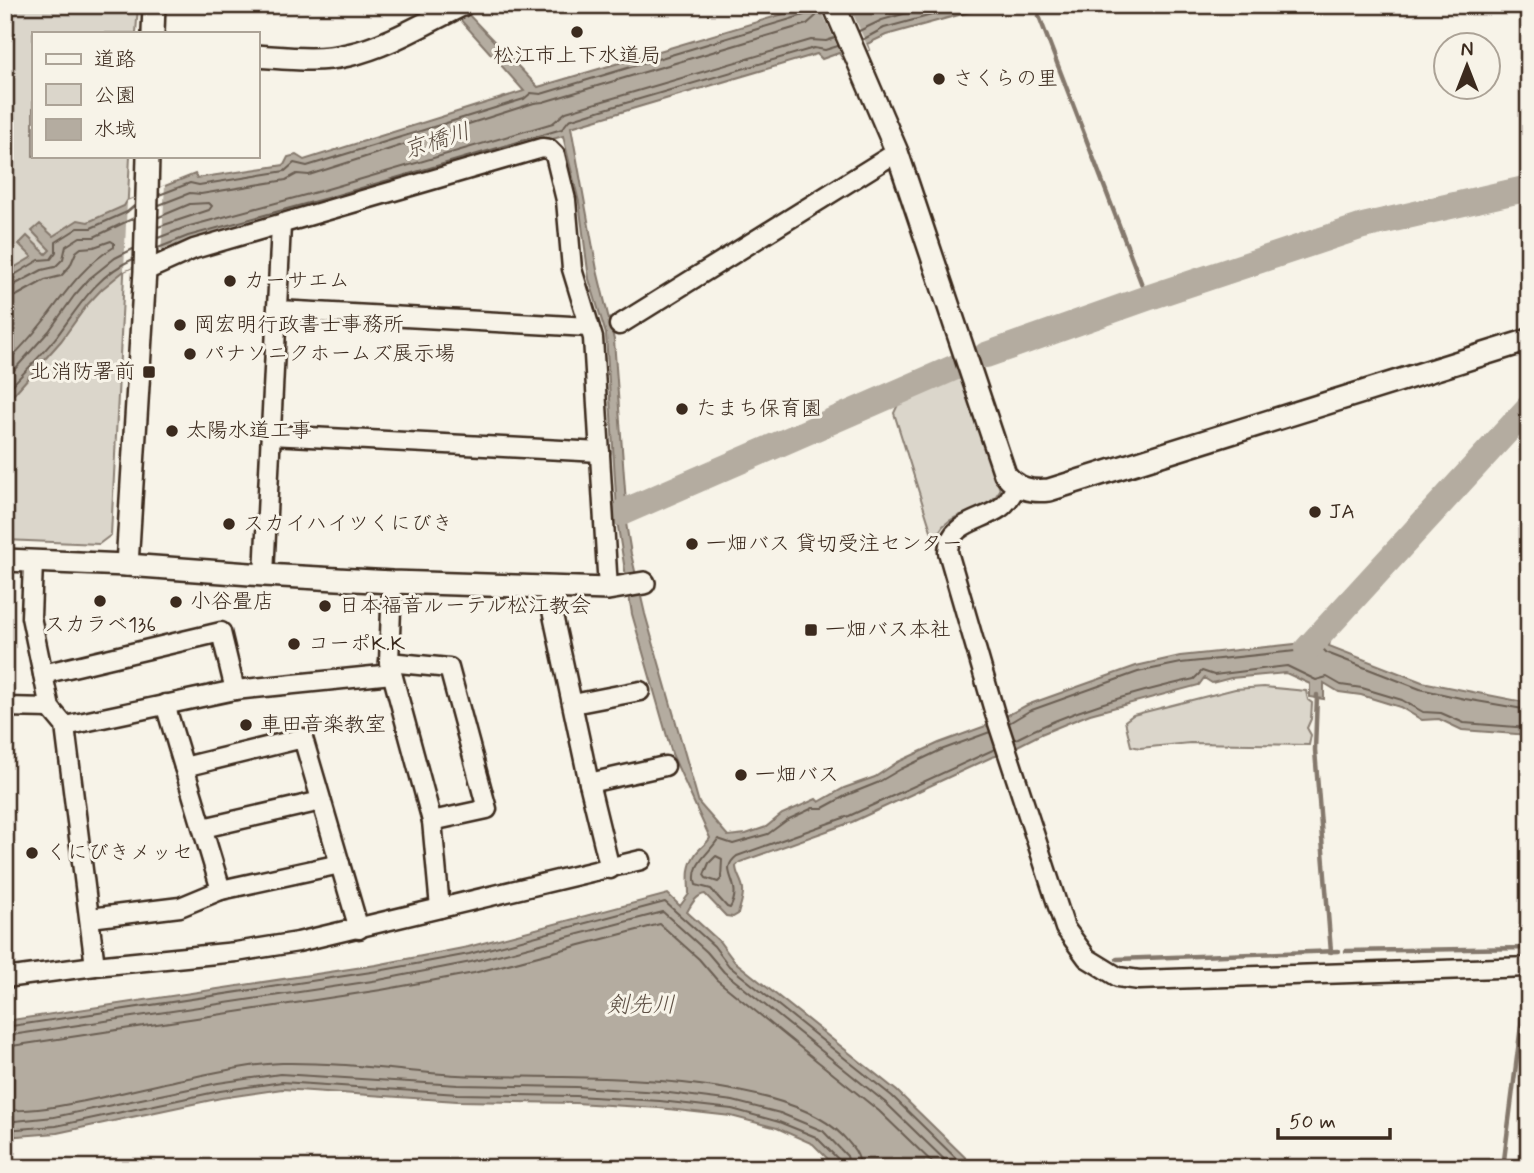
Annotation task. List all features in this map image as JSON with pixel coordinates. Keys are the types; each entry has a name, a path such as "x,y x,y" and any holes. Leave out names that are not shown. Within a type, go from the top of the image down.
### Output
{"street":[{"path":"153,32 154,5"},
{"path":"259,56 307,59 346,56 379,46 461,5"},
{"path":"834,5 897,152 1005,474 1017,486 1032,491 1049,490 1529,341"},
{"path":"145,271 194,249 541,148 550,149 555,155 566,200 572,269 593,338 600,452 614,588"},
{"path":"619,325 897,152"},
{"path":"127,565 145,271 148,158"},
{"path":"264,575 281,225"},
{"path":"278,310 589,327"},
{"path":"271,435 600,452"},
{"path":"1017,486 1001,508 956,529 948,545 949,559 995,714 1065,928 1087,958 1118,977 1153,980 1529,967"},
{"path":"5,560 392,582 614,588 644,583"},
{"path":"33,562 30,617 50,708 65,726 95,966"},
{"path":"392,582 391,668 432,821 440,908"},
{"path":"547,587 610,869"},
{"path":"43,674 221,632 235,690"},
{"path":"65,726 235,690 391,668 449,668 487,809 432,821"},
{"path":"573,704 640,691"},
{"path":"165,704 221,890"},
{"path":"5,707 50,708"},
{"path":"184,767 303,738 359,929"},
{"path":"589,783 665,766"},
{"path":"203,828 321,801"},
{"path":"5,978 236,952 298,942 641,860"},
{"path":"90,918 180,907 221,890 340,864"}],"green space":[{"path":"5,5 138,5 136,32 32,32 32,158 130,158 111,535 99,544 5,540"},
{"path":"960,373 1000,490 986,505 950,520 934,540 894,413 903,394"},
{"path":"1264,687 1306,691 1308,700 1312,703 1311,719 1307,728 1311,735 1309,745 1190,743 1140,748 1131,746 1125,721 1133,715 1235,689"}],"water":[{"path":"814,5 995,5 886,35 867,44 869,50 843,59 839,53 822,59 817,54 571,127 597,270 614,340 629,514 626,523 631,554 645,614 699,803 728,836 746,834 766,827 782,814 816,799 819,802 844,788 875,777 898,762 991,724 1027,705 1136,666 1180,656 1304,643 1325,618 1338,625 1332,632 1329,646 1422,682 1529,703 1529,735 1462,730 1439,719 1422,720 1400,707 1361,695 1339,692 1324,683 1324,699 1310,697 1310,684 1286,673 1231,678 1212,683 1204,678 1199,685 1090,714 852,822 740,862 736,869 743,895 738,914 733,917 726,916 705,894 696,898 687,912 719,941 734,961 897,1091 976,1168 836,1167 813,1144 777,1128 731,1116 659,1108 457,1101 282,1089 221,1098 57,1133 5,1137 5,1021 376,965 468,947 668,894 680,906 689,894 692,860 710,838 672,754 632,614 618,527 606,334 589,279 579,202 563,136 161,254 124,271 87,305 61,341 5,404 5,273 32,257 19,244 27,236 46,254 50,250 32,231 40,224 53,236 78,220 88,222 124,206 127,201 195,174 197,178 284,165 288,157 296,155 304,160 524,91 458,17 466,12 538,87"}],"pier":[{"path":"819,5 849,5 869,50 843,59"},
{"path":"165,185 161,254 124,271 127,201"}],"waterway":[{"path":"1039,16 1147,298"},
{"path":"986,355 1363,226 1529,188"},
{"path":"621,513 958,366"},
{"path":"1307,649 1529,407"},
{"path":"1317,695 1315,750 1331,952"},
{"path":"1346,951 1527,948 1527,956"},
{"path":"1117,959 1338,951"},
{"path":"1503,1168 1527,978"}],"place":[{"name":"松江市上下水道局","path":"577,32"},
{"name":"さくらの里","path":"939,79"},
{"name":"カーサエム","path":"230,281"},
{"name":"岡宏明行政書士事務所","path":"180,325"},
{"name":"パナソニクホームズ展示場","path":"190,354"},
{"name":"北消防署前","path":"149,372"},
{"name":"たまち保育園","path":"682,409"},
{"name":"太陽水道工事","path":"172,431"},
{"name":"JA","path":"1315,512"},
{"name":"スカイハイツくにびき","path":"229,524"},
{"name":"一畑バス 貸切受注センター","path":"692,544"},
{"name":"スカラベ136","path":"100,601"},
{"name":"小谷畳店","path":"176,602"},
{"name":"日本福音ルーテル松江教会","path":"325,606"},
{"name":"一畑バス本社","path":"811,630"},
{"name":"コーポK.K","path":"294,644"},
{"name":"車田音楽教室","path":"246,725"},
{"name":"一畑バス","path":"741,775"},
{"name":"くにびきメッセ","path":"32,853"}],"water label":[{"name":"京橋川","path":"437,142"},
{"name":"剣先川","path":"641,1006"}]}
